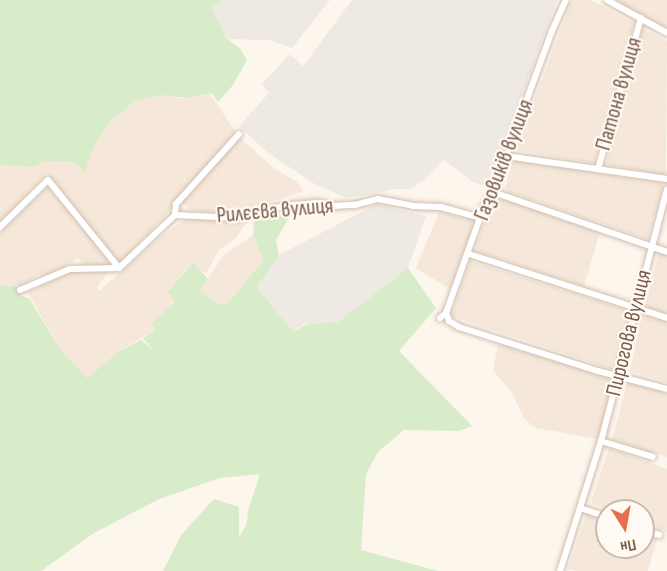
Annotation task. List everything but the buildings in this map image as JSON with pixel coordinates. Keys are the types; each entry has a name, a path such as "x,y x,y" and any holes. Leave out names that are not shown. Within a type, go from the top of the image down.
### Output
{"street":[{"name":"Газовиків вулиця","path":"440,318 446,313 552,31 566,0"},
{"path":"607,0 667,33"},
{"name":"Патона вулиця","path":"598,169 641,18"},
{"name":"Рилєєва вулиця","path":"119,268 174,214 176,204 239,134"},
{"path":"506,156 667,179"},
{"path":"0,227 48,180 119,268"},
{"name":"Пирогова вулиця","path":"560,571 601,441 667,190"},
{"path":"493,192 667,252"},
{"name":"Рилєєва вулиця","path":"174,214 238,218 283,206 319,202 333,206 355,205 378,199 413,206 441,207 481,218"},
{"path":"469,254 667,318"},
{"path":"20,290 70,269 119,268"},
{"path":"446,313 449,321 459,327 618,377 667,389"},
{"path":"601,441 653,458"},
{"path":"580,508 595,514"},
{"path":"655,534 659,535"}],"shaded area":[{"path":"223,0 330,0 292,48 270,40 227,39 211,7"},
{"path":"352,0 557,0 488,187 473,182 444,160 424,180 410,189 397,189 347,198 318,186 268,153 239,126 269,93 262,84 290,54 303,66"},
{"path":"572,0 591,0 634,23 594,163 516,150"},
{"path":"615,0 667,0 667,28"},
{"path":"642,29 667,41 666,175 606,164"},
{"path":"210,94 235,131 166,215 119,264 47,173 0,223 0,165 33,167 45,161 71,161 85,170 95,144 112,120 135,101 161,95 171,95 181,99"},
{"path":"240,138 274,168 297,182 304,191 232,214 193,211 181,202"},
{"path":"513,161 664,183 648,239 509,192 505,187"},
{"path":"48,187 109,258 105,266 84,265 78,258 52,274 37,275 21,286 0,285 0,232"},
{"path":"498,198 600,232 584,286 475,251 486,218"},
{"path":"377,204 426,216 408,268 338,322 304,324 293,332 257,287 279,255"},
{"path":"439,212 476,221 450,289 416,268"},
{"path":"189,217 246,223 236,238 219,250 206,274 192,264 167,291 175,301 155,330 119,351 87,378 60,349 28,293 72,271 108,272 97,287 99,291 163,235"},
{"path":"253,235 263,261 228,304 219,304 200,290 224,255"},
{"path":"659,252 667,255 667,313 645,307"},
{"path":"470,261 630,311 616,368 612,369 451,316"},
{"path":"642,315 667,322 667,382 630,371"},
{"path":"498,344 615,379 599,439 536,428 525,420 513,395 493,370"},
{"path":"627,382 667,393 667,457 612,440"},
{"path":"609,448 667,469 667,532 655,528 655,499 595,499 595,505 591,503"},
{"path":"587,513 595,516 595,559 651,559 648,571 568,569"}],"green space":[{"path":"0,0 223,0 211,7 227,39 240,48 247,60 233,85 218,102 212,93 188,98 161,95 135,101 111,121 95,144 85,171 71,161 45,161 33,167 0,165"},
{"path":"281,215 290,216 276,240 279,255 257,287 293,332 307,324 338,322 408,268 436,308 399,351 472,426 459,431 404,430 378,452 366,474 361,550 438,571 163,571 181,535 214,499 239,507 239,538 247,523 248,510 260,474 220,478 159,499 94,533 41,571 0,571 0,285 16,286 22,296 29,298 60,349 87,378 119,351 141,340 155,352 143,338 155,330 152,323 175,302 167,292 193,263 208,279 200,290 219,304 228,303 263,261 253,235 254,220"}]}
